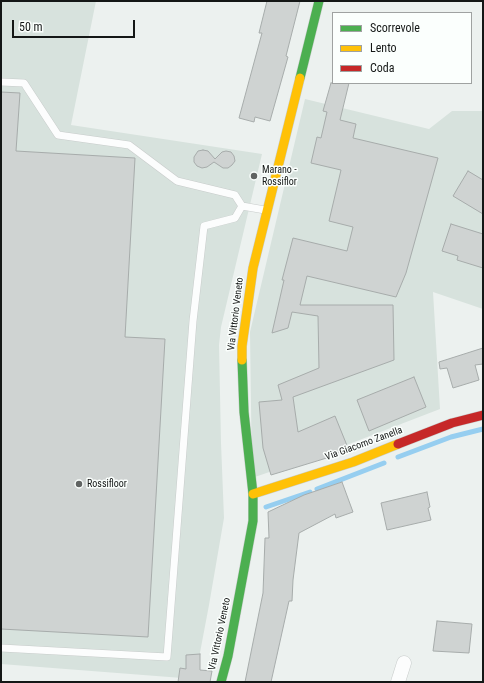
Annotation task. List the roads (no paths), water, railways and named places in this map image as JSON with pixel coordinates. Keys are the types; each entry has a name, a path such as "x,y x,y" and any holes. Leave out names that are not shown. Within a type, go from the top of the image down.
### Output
{"street":[{"name":"Via Vittorio Veneto","path":"220,682 228,656 253,521 252,494 244,412 242,346 253,268 319,1"},
{"name":"Via Giacomo Zanella","path":"252,494 353,462 452,422 483,415"},
{"path":"398,682 404,663"}],"lane":[{"path":"1,82 24,83 58,135 129,145 177,181 235,195 242,206 267,210"},
{"path":"1,648 167,657 193,321 204,226 235,218 242,206"}],"waterway":[{"path":"398,457 451,437 483,429"},
{"path":"317,489 384,463"},
{"path":"266,507 310,492"}],"place":[{"name":"Marano - Rossiflor","path":"254,176"},
{"name":"Rossifloor","path":"79,484"}]}
